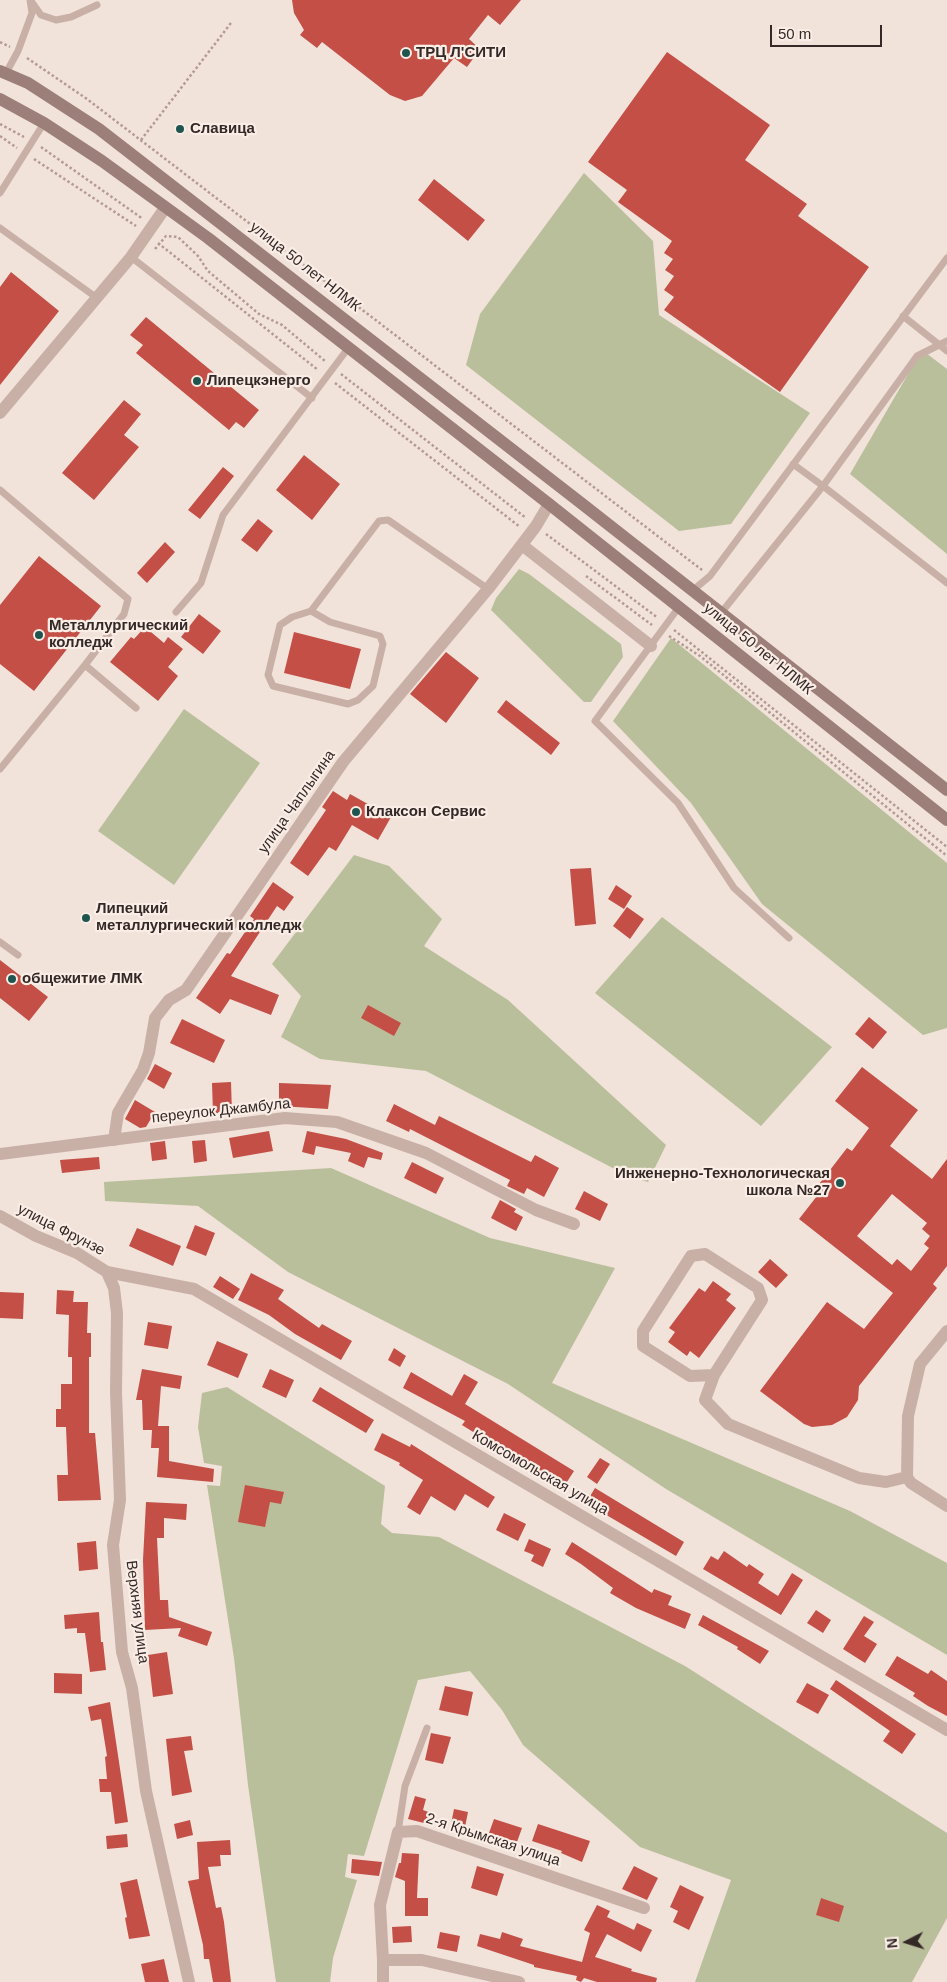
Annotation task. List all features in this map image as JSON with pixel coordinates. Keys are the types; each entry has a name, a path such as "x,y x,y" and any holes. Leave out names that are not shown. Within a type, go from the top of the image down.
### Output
{"main road":[{"name":"улица 50 лет НЛМК","path":"3,72 28,83 99,129 581,502 947,790"},
{"name":"улица 50 лет НЛМК","path":"0,99 44,123 102,161 349,347 550,504 947,820"},
{"name":"улица 50 лет НЛМК","path":"550,504 555,496 563,496 581,502"}],"street":[{"path":"0,413 97,298 136,261 150,230 165,208"},
{"name":"улица Чаплыгина","path":"114,1140 118,1113 143,1070 149,1053 155,1018 170,1000 186,990 343,762 488,589 550,504"},
{"path":"529,535 651,646"},
{"name":"переулок Джамбула","path":"0,1154 285,1118 338,1122 426,1153 536,1210 574,1224"},
{"name":"улица Фрунзе","path":"0,1216 36,1236 77,1253 107,1272"},
{"path":"714,1375 690,1376 643,1346 643,1331 691,1256 706,1254 758,1288 762,1300 714,1375 705,1400 728,1424 859,1478 886,1482 907,1477"},
{"name":"Комсомольская улица","path":"107,1272 194,1289 947,1730"},
{"name":"Верхняя улица","path":"107,1272 114,1288 117,1313 116,1392 120,1500 113,1545 122,1652 132,1688 146,1791 189,1982"},
{"path":"947,1331 920,1364 908,1416 907,1477 911,1483 947,1506"},
{"name":"2-я Крымская улица","path":"398,1832 417,1831 644,1908"},
{"path":"383,1982 384,1960 380,1905 398,1832"},
{"path":"384,1960 422,1960 519,1982"}],"lane":[{"path":"30,0 41,15 56,20 71,17 97,5"},
{"path":"3,72 18,51 32,13 30,0"},
{"path":"0,193 44,123"},
{"path":"0,228 97,298"},
{"path":"692,591 710,576 947,258"},
{"path":"136,261 312,398"},
{"path":"903,316 947,351"},
{"path":"721,613 823,486 917,356 947,341"},
{"path":"176,612 201,583 223,515 349,347"},
{"path":"793,464 947,583"},
{"path":"0,490 128,599 124,614 0,769"},
{"path":"311,611 330,622 380,636 383,644 373,686 358,700 348,704 273,686 268,676 280,624 292,617 311,611 379,521 388,520 488,589"},
{"path":"679,607 595,721 678,803 734,888 789,938"},
{"path":"85,665 136,708"},
{"path":"0,942 18,955"},
{"path":"398,1832 405,1786 427,1728"}],"path":[{"path":"141,140 231,23"},
{"path":"18,51 87,99 710,576"},
{"path":"0,124 33,142 150,230 159,244 529,535 667,624 947,847"},
{"path":"0,136 25,154 150,230 166,236 178,237 198,256 208,271 260,314 282,325 529,535"},
{"path":"136,261 159,244 166,236"},
{"path":"584,574 662,632 700,656 947,856"}],"green space":[{"path":"584,173 653,241 659,315 810,413 731,524 679,531 466,365 480,314"},
{"path":"922,350 947,369 947,554 850,474"},
{"path":"519,569 529,574 621,644 623,657 591,702 584,702 491,610 496,598"},
{"path":"671,638 947,863 947,1028 923,1035 762,904 691,803 613,721"},
{"path":"184,709 260,763 174,885 98,831"},
{"path":"354,855 389,866 442,919 424,946 508,1000 666,1145 648,1182 630,1177 426,1071 320,1059 281,1037 301,996 272,964"},
{"path":"662,917 832,1047 761,1126 595,993"},
{"path":"331,1168 490,1238 615,1268 552,1383 850,1511 947,1563 947,1655 666,1489 508,1384 288,1272 198,1206 105,1201 104,1182"},
{"path":"227,1387 385,1486 381,1524 392,1533 439,1537 685,1666 947,1833 947,1918 912,1982 695,1982 731,1880 640,1847 523,1745 502,1710 470,1671 418,1680 364,1856 348,1854 345,1877 357,1880 333,1958 330,1982 276,1982 248,1785 234,1658 207,1485 220,1486 222,1466 204,1463 198,1427 202,1393"}],"building":[{"name":"ТРЦ Л'СИТИ","path":"292,0 521,0 500,25 488,15 469,39 480,49 467,67 454,58 422,96 405,101 390,95 322,42 317,48 300,35 304,30 294,13"},
{"path":"667,52 770,125 745,160 807,204 798,216 869,267 780,392 664,310 674,297 664,290 674,276 665,270 673,259 664,253 672,241 618,202 627,190 588,162"},
{"path":"434,179 485,220 468,241 418,200"},
{"path":"11,272 59,311 0,385 0,287"},
{"name":"Липецкэнерго","path":"146,317 259,410 244,428 236,422 229,430 136,353 143,345 130,335"},
{"path":"124,400 141,414 124,435 139,447 94,500 62,473"},
{"path":"304,455 340,484 312,520 276,490"},
{"path":"223,467 234,476 200,519 188,510"},
{"path":"258,519 273,531 257,552 241,540"},
{"path":"165,542 175,552 147,583 137,573"},
{"name":"Металлургический колледж","path":"39,556 101,606 34,691 0,664 0,605"},
{"path":"199,614 221,631 203,654 181,637"},
{"path":"145,627 164,643 168,637 183,649 168,667 178,676 158,701 110,662 131,637 134,639"},
{"path":"294,632 361,649 350,689 284,673"},
{"path":"446,652 479,678 446,723 410,694"},
{"path":"506,700 560,743 551,755 497,712"},
{"path":"333,791 347,800 350,794 391,817 378,840 352,825 336,851 329,847 308,876 290,863 326,810 322,807"},
{"path":"591,868 596,924 575,926 570,869"},
{"path":"273,882 294,897 284,911 277,906 231,976 279,995 271,1015 230,999 220,1014 196,998 227,953 230,954 254,919 250,916"},
{"path":"616,885 632,896 624,909 608,899"},
{"path":"627,907 644,919 630,939 613,926"},
{"name":"общежитие ЛМК","path":"0,960 48,997 29,1021 0,998"},
{"path":"368,1005 401,1023 394,1036 361,1018"},
{"path":"869,1017 887,1032 873,1049 855,1034"},
{"path":"182,1019 225,1040 214,1063 170,1043"},
{"path":"155,1064 172,1073 164,1089 147,1079"},
{"path":"862,1067 918,1110 890,1146 932,1179 947,1159 947,1266 933,1284 937,1288 859,1386 858,1400 847,1417 832,1425 812,1427 804,1424 760,1391 827,1302 864,1329 893,1293 799,1219 817,1196 813,1192 847,1148 852,1151 869,1128 835,1101","holes":["892,1194 927,1223 922,1229 930,1236 924,1244 929,1248 911,1271 897,1259 892,1265 857,1236"]},
{"path":"231,1082 232,1113 213,1113 212,1083"},
{"path":"279,1083 331,1085 328,1109 279,1106"},
{"path":"135,1100 155,1112 146,1127 140,1128 125,1119"},
{"path":"394,1104 435,1125 439,1116 531,1162 535,1155 559,1168 544,1197 527,1188 524,1194 507,1186 510,1180 410,1129 409,1132 386,1121"},
{"path":"269,1131 273,1151 233,1158 229,1138"},
{"path":"307,1131 346,1139 383,1153 381,1160 368,1157 364,1168 348,1161 351,1153 316,1146 314,1155 302,1152"},
{"path":"205,1140 207,1161 194,1163 192,1141"},
{"path":"165,1141 167,1159 152,1161 150,1143"},
{"path":"99,1157 100,1169 62,1173 60,1160"},
{"path":"412,1162 444,1178 436,1194 404,1178"},
{"path":"584,1191 608,1204 600,1221 575,1209"},
{"path":"500,1200 516,1209 514,1212 523,1217 516,1231 491,1218"},
{"path":"195,1225 215,1233 206,1256 186,1248"},
{"path":"137,1228 181,1246 173,1266 129,1246"},
{"path":"770,1259 788,1275 776,1288 758,1272"},
{"path":"251,1273 284,1290 278,1299 319,1328 322,1324 352,1341 341,1360 295,1334 269,1315 238,1300"},
{"path":"220,1276 240,1289 233,1299 213,1287"},
{"path":"713,1281 731,1294 726,1300 736,1308 699,1358 690,1351 687,1356 668,1342 675,1332 669,1328 699,1288 705,1292"},
{"path":"57,1290 74,1291 73,1302 88,1302 87,1333 91,1333 91,1357 89,1357 89,1433 95,1433 101,1500 58,1501 57,1475 68,1475 66,1427 56,1427 56,1409 61,1409 61,1384 72,1384 72,1357 68,1357 69,1315 56,1314"},
{"path":"0,1292 24,1293 23,1319 0,1318"},
{"path":"148,1322 172,1326 168,1349 144,1345"},
{"path":"217,1341 248,1354 238,1378 207,1365"},
{"path":"394,1348 406,1356 400,1367 388,1360"},
{"path":"142,1369 182,1376 180,1389 161,1386 158,1426 169,1426 169,1461 214,1469 213,1482 157,1477 159,1448 151,1448 152,1430 143,1430 142,1400 136,1400"},
{"path":"270,1369 294,1380 286,1398 262,1387"},
{"path":"411,1372 452,1396 464,1374 478,1382 465,1404 574,1471 563,1488 479,1433 478,1435 462,1425 465,1421 403,1388"},
{"path":"320,1387 374,1420 366,1433 312,1401"},
{"path":"382,1433 410,1447 411,1444 495,1497 488,1508 465,1494 455,1511 431,1496 420,1515 407,1507 423,1480 399,1465 400,1463 374,1450"},
{"path":"600,1458 610,1464 597,1484 587,1477"},
{"path":"245,1485 284,1492 281,1504 270,1502 265,1527 238,1522"},
{"path":"595,1488 684,1542 676,1556 586,1503"},
{"path":"146,1502 187,1504 186,1520 164,1518 164,1538 157,1538 160,1600 168,1600 169,1617 212,1632 207,1646 178,1636 181,1628 145,1630 143,1560"},
{"path":"504,1513 526,1524 518,1541 496,1530"},
{"path":"529,1539 551,1549 543,1567 531,1561 534,1555 524,1551"},
{"path":"96,1541 98,1569 79,1571 77,1543"},
{"path":"572,1542 652,1593 654,1589 672,1596 668,1605 691,1614 685,1629 636,1608 610,1593 613,1588 565,1554"},
{"path":"724,1551 747,1567 749,1564 764,1574 758,1583 778,1596 792,1573 803,1580 781,1615 703,1569 711,1556 718,1560"},
{"path":"816,1610 831,1620 823,1633 807,1623"},
{"path":"99,1612 101,1642 103,1642 106,1670 90,1672 85,1633 77,1633 77,1628 65,1629 64,1615"},
{"path":"703,1615 769,1651 760,1664 737,1649 738,1647 698,1625"},
{"path":"864,1616 874,1622 864,1636 877,1644 865,1663 843,1649"},
{"path":"167,1652 173,1694 153,1697 148,1655"},
{"path":"897,1656 928,1674 931,1670 947,1681 947,1716 928,1706 913,1696 915,1693 885,1675"},
{"path":"54,1673 82,1674 82,1694 54,1693"},
{"path":"836,1680 916,1734 902,1754 883,1741 890,1731 830,1689"},
{"path":"807,1683 829,1695 818,1714 796,1702"},
{"path":"445,1686 473,1692 468,1716 439,1710"},
{"path":"110,1702 128,1822 115,1824 111,1792 100,1792 99,1779 107,1779 105,1757 107,1756 101,1719 91,1721 88,1707"},
{"path":"431,1733 451,1737 443,1764 425,1760"},
{"path":"191,1736 193,1750 184,1751 192,1792 172,1796 166,1739"},
{"path":"415,1796 426,1799 423,1810 431,1813 428,1824 408,1819"},
{"path":"454,1809 468,1812 464,1832 450,1829"},
{"path":"494,1819 522,1828 517,1842 489,1833"},
{"path":"190,1820 193,1835 177,1839 174,1824"},
{"path":"538,1824 590,1841 582,1862 561,1853 562,1851 532,1841"},
{"path":"127,1834 128,1847 107,1849 106,1836"},
{"path":"230,1840 231,1855 220,1855 221,1866 208,1867 216,1908 221,1907 224,1922 231,1982 213,1982 209,1959 204,1959 203,1945 188,1881 199,1879 197,1842"},
{"path":"402,1853 419,1854 417,1898 428,1898 428,1916 405,1916 405,1881 395,1877 399,1863 401,1863"},
{"path":"352,1859 382,1862 379,1876 351,1873"},
{"path":"477,1866 504,1874 497,1896 471,1888"},
{"path":"634,1866 658,1878 647,1900 622,1889"},
{"path":"137,1879 150,1936 129,1939 125,1918 127,1917 120,1883"},
{"path":"680,1885 704,1897 689,1930 673,1922 678,1911 670,1907"},
{"path":"821,1898 844,1906 839,1922 816,1915"},
{"path":"597,1905 610,1911 607,1917 634,1930 637,1923 652,1930 641,1952 607,1934 595,1957 632,1969 631,1971 657,1978 656,1982 597,1982 584,1978 581,1982 576,1980 577,1976 534,1967 534,1965 477,1946 480,1934 500,1939 502,1932 523,1939 520,1946 582,1962 590,1933 584,1930"},
{"path":"411,1926 412,1942 393,1943 392,1927"},
{"path":"440,1932 460,1936 457,1952 437,1948"},
{"path":"164,1959 169,1982 145,1982 141,1964"}],"place":[{"name":"ТРЦ Л'СИТИ","path":"406,53"},
{"name":"Славица","path":"180,129"},
{"name":"Липецкэнерго","path":"197,381"},
{"name":"Металлургический колледж","path":"39,635"},
{"name":"Клаксон Сервис","path":"356,812"},
{"name":"Липецкий металлургический колледж","path":"86,918"},
{"name":"общежитие ЛМК","path":"12,979"},
{"name":"Инженерно-Технологическая школа №27","path":"840,1183"}]}
